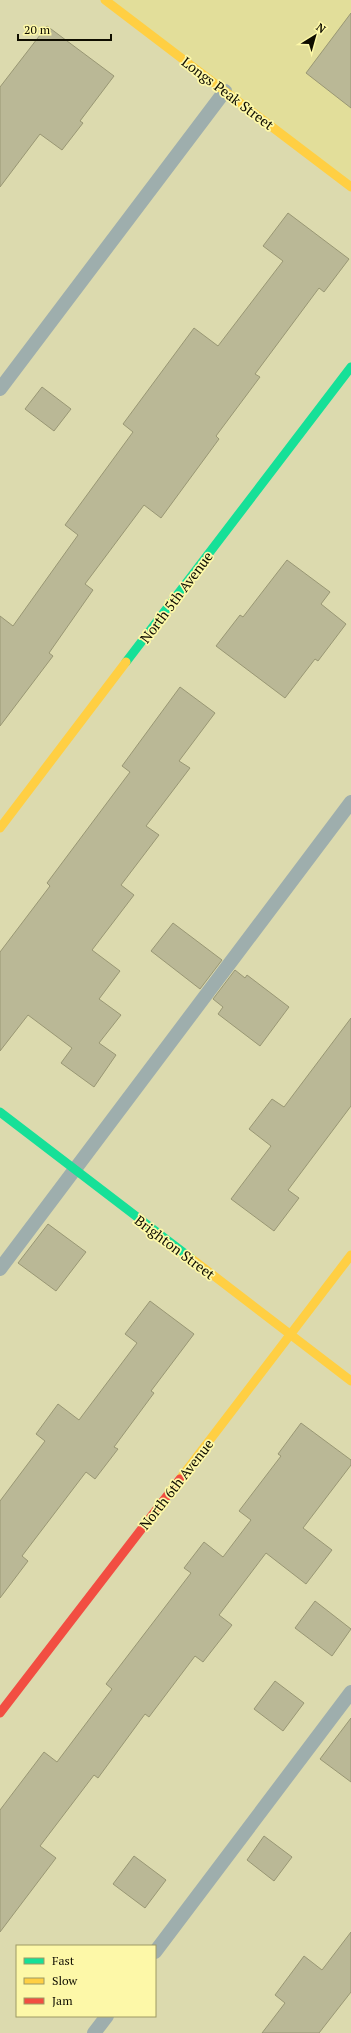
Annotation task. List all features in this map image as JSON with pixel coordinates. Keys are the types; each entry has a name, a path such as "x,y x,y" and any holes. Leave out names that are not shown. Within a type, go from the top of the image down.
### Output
{"street":[{"name":"Longs Peak Street","path":"105,0 351,187"},
{"name":"North 5th Avenue","path":"0,828 351,367"},
{"name":"Brighton Street","path":"0,1112 351,1381"},
{"name":"North 6th Avenue","path":"0,1713 351,1255"}],"lane":[{"path":"0,388 225,91"},
{"path":"0,1269 351,802"},
{"path":"156,1951 351,1692"},
{"path":"94,2033 106,2017"}],"shaded area":[{"path":"105,0 351,0 351,187"}],"building":[{"path":"351,13 351,108 306,73"},
{"path":"47,26 114,76 80,121 83,123 62,150 40,134 0,187 0,87"},
{"path":"288,213 349,259 324,292 319,288 255,374 260,377 216,436 219,439 161,518 144,505 85,584 93,590 49,653 53,656 0,726 0,616 13,626 78,535 65,525 133,432 123,424 194,328 218,346 283,261 263,246"},
{"path":"42,387 71,409 54,431 25,409"},
{"path":"287,560 330,592 321,604 346,624 318,661 315,659 285,698 216,646 240,615 243,617"},
{"path":"180,687 215,713 179,761 190,768 146,826 159,835 121,885 134,895 92,950 120,971 99,999 121,1015 99,1043 116,1055 94,1087 61,1063 72,1048 28,1015 0,1051 0,952 50,886 47,883 130,772 122,766"},
{"path":"173,923 222,960 200,989 151,951"},
{"path":"235,970 245,978 247,975 289,1007 260,1046 218,1014 223,1007 213,999"},
{"path":"351,1018 351,1106 288,1190 299,1198 274,1231 231,1199 271,1146 249,1129 272,1099 284,1107"},
{"path":"48,1224 86,1252 56,1291 18,1263"},
{"path":"150,1301 194,1334 151,1391 154,1393 114,1447 118,1449 95,1479 86,1472 22,1556 28,1561 0,1598 0,1501 45,1441 36,1434 58,1404 79,1420 137,1343 125,1334"},
{"path":"301,1423 351,1460 351,1465 303,1528 332,1550 306,1584 266,1553 219,1615 232,1625 203,1662 195,1656 149,1717 145,1714 98,1778 94,1775 40,1846 56,1858 0,1932 0,1810 44,1752 57,1762 112,1689 106,1684 191,1573 184,1568 204,1542 223,1557 251,1520 239,1511 281,1456 278,1454"},
{"path":"315,1601 351,1629 332,1656 295,1628"},
{"path":"275,1681 304,1703 283,1731 254,1709"},
{"path":"351,1718 351,1782 320,1759"},
{"path":"264,1836 292,1857 274,1881 247,1860"},
{"path":"134,1856 166,1880 145,1908 113,1884"},
{"path":"351,1932 351,1992 319,2033 262,2033 285,2003 275,1995 304,1956 322,1970"}],"traffic: fast":[{"path":"126,662 351,367"},
{"path":"0,1112 192,1259"}],"traffic: slow":[{"path":"105,0 351,187"},
{"path":"0,828 126,662"},
{"path":"180,1479 351,1255"},
{"path":"192,1259 351,1381"}],"traffic: jam":[{"path":"0,1713 180,1479"}]}
